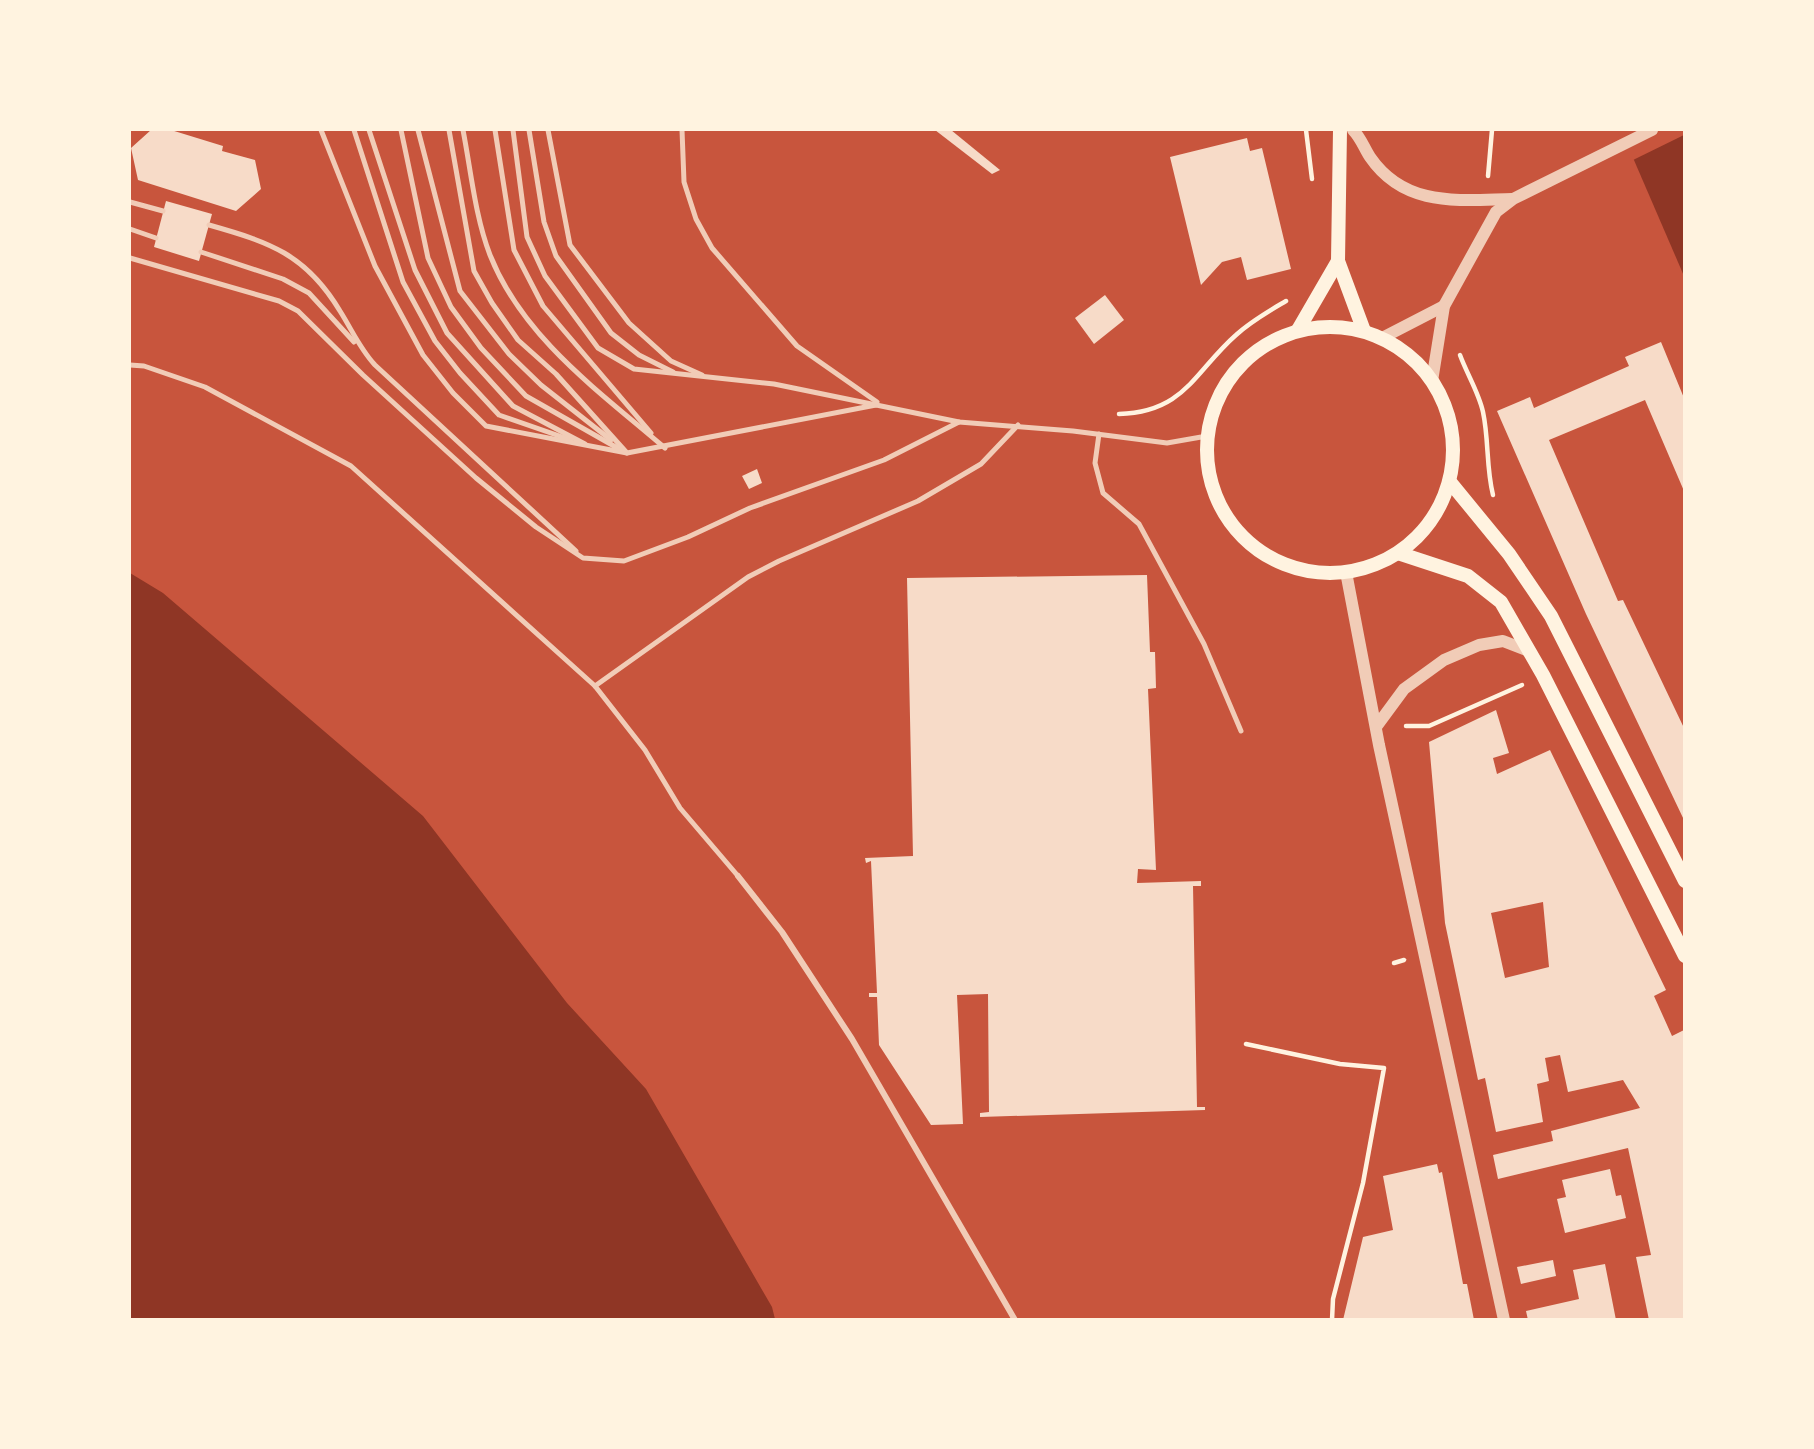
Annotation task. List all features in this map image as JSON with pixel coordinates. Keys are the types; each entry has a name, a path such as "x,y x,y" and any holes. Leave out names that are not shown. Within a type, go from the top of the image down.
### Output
{"main road":[{"path":"1340,130 1338,261 1364,331"},
{"path":"1298,330 1338,261"},
{"path":"1331,326 1364,331 1401,349 1432,380 1445,404 1452,429 1450,482 1427,526 1398,553 1373,566 1346,572 1308,572 1273,560 1243,538 1221,508 1208,473 1207,436 1216,400 1236,369 1264,345 1298,330 1331,326"},
{"path":"1450,482 1509,554 1551,616 1685,881"},
{"path":"1398,553 1468,576 1501,602 1529,651 1685,956"}],"street":[{"path":"1353,130 1370,157 1402,186 1422,195 1458,202 1513,199"},
{"path":"1432,380 1444,306 1496,212 1534,188 1653,130"},
{"path":"1382,338 1444,306"},
{"path":"1346,572 1376,727 1504,1320"},
{"path":"1376,727 1404,690 1444,660 1479,645 1503,641 1529,651"},
{"path":"738,876 782,932 852,1039 1015,1320"}],"lane":[{"path":"321,130 381,278 423,355 453,393 485,426 627,453 665,448 879,404"},
{"path":"354,130 403,282 435,341 499,415 591,447"},
{"path":"369,130 415,270 447,333 513,406 591,447"},
{"path":"401,130 428,258 451,307 481,348 526,396 627,453"},
{"path":"418,130 460,291 509,355 541,385 627,453"},
{"path":"449,130 474,271 518,340 555,374 627,453"},
{"path":"463,130 479,215 490,255 506,288 526,317 568,365 665,448"},
{"path":"495,130 514,250 543,306 665,448"},
{"path":"513,130 527,237 545,276 598,348 634,369 774,384 959,422 1018,425 1167,443 1207,436"},
{"path":"529,130 544,222 556,256 611,333 639,355 678,374"},
{"path":"548,130 562,215 575,252 629,323 671,361 708,378"},
{"path":"682,130 684,182 696,219 712,248 797,346 879,404"},
{"path":"130,202 163,211"},
{"path":"209,225 290,254 339,308 363,352"},
{"path":"130,229 156,238"},
{"path":"201,252 283,279 309,293 363,352 583,558"},
{"path":"130,258 279,301 298,311 363,375 476,478 536,527 583,558 624,561 688,537 750,508 884,460 959,422"},
{"path":"130,365 144,366 205,387 351,466 595,686 645,750 680,808 738,876"},
{"path":"595,686 748,577 918,500 981,464 1018,425"},
{"path":"1099,434 1096,463 1103,493 1139,524 1204,643 1241,731"}],"path":[{"path":"1306,130 1312,181"},
{"path":"1488,179 1492,130"},
{"path":"1112,415 1144,413 1184,393 1237,333 1293,297"},
{"path":"1246,1044 1340,1064 1384,1068 1363,1184 1333,1299 1332,1320"}],"shaded area":[{"path":"1621,130 1684,130 1684,276"},
{"path":"130,573 163,593 423,816 567,1003 646,1089 772,1307 775,1319 130,1319"}],"pier":[{"path":"1617,130 1684,130 1684,135 1631,161"}],"building":[{"path":"151,130 171,130 223,146 222,151 255,160 261,189 236,211 138,180 131,148"},
{"path":"935,130 951,130 1000,170 992,174"},
{"path":"1247,138 1250,151 1262,148 1291,269 1247,280 1241,257 1222,262 1201,285 1170,157"},
{"path":"166,201 212,214 199,261 154,247"},
{"path":"1105,295 1124,320 1094,344 1075,318"},
{"path":"1661,342 1684,398 1684,491 1645,400 1549,440 1618,601 1623,600 1684,728 1684,820 1586,614 1497,411 1530,397 1534,408 1629,366 1625,357"},
{"path":"757,469 762,483 749,489 742,476"},
{"path":"1147,575 1150,652 1155,652 1156,688 1148,689 1156,870 1138,869 1137,883 1201,881 1201,886 1193,886 1197,1107 1205,1107 1205,1110 980,1117 980,1113 989,1112 988,994 957,995 963,1124 931,1125 879,1045 877,997 869,997 869,993 877,993 871,861 866,863 865,858 913,856 907,578"},
{"path":"1496,710 1509,753 1493,758 1497,774 1550,750 1666,990 1654,996 1672,1036 1684,1030 1684,1320 1649,1320 1636,1257 1651,1255 1628,1148 1498,1179 1493,1155 1553,1141 1551,1131 1640,1108 1623,1080 1568,1092 1560,1055 1545,1058 1549,1081 1537,1084 1543,1122 1496,1132 1485,1078 1478,1080 1445,923 1429,742","holes":["1543,902 1549,967 1505,978 1491,913"]},
{"path":"1437,1164 1439,1173 1442,1172 1463,1284 1467,1284 1474,1320 1343,1320 1363,1237 1393,1230 1383,1176"},
{"path":"1610,1169 1616,1196 1621,1195 1626,1218 1565,1233 1557,1199 1566,1197 1562,1180"},
{"path":"1553,1260 1556,1276 1521,1284 1517,1267"},
{"path":"1605,1264 1616,1320 1528,1320 1526,1311 1579,1299 1573,1270"}]}
